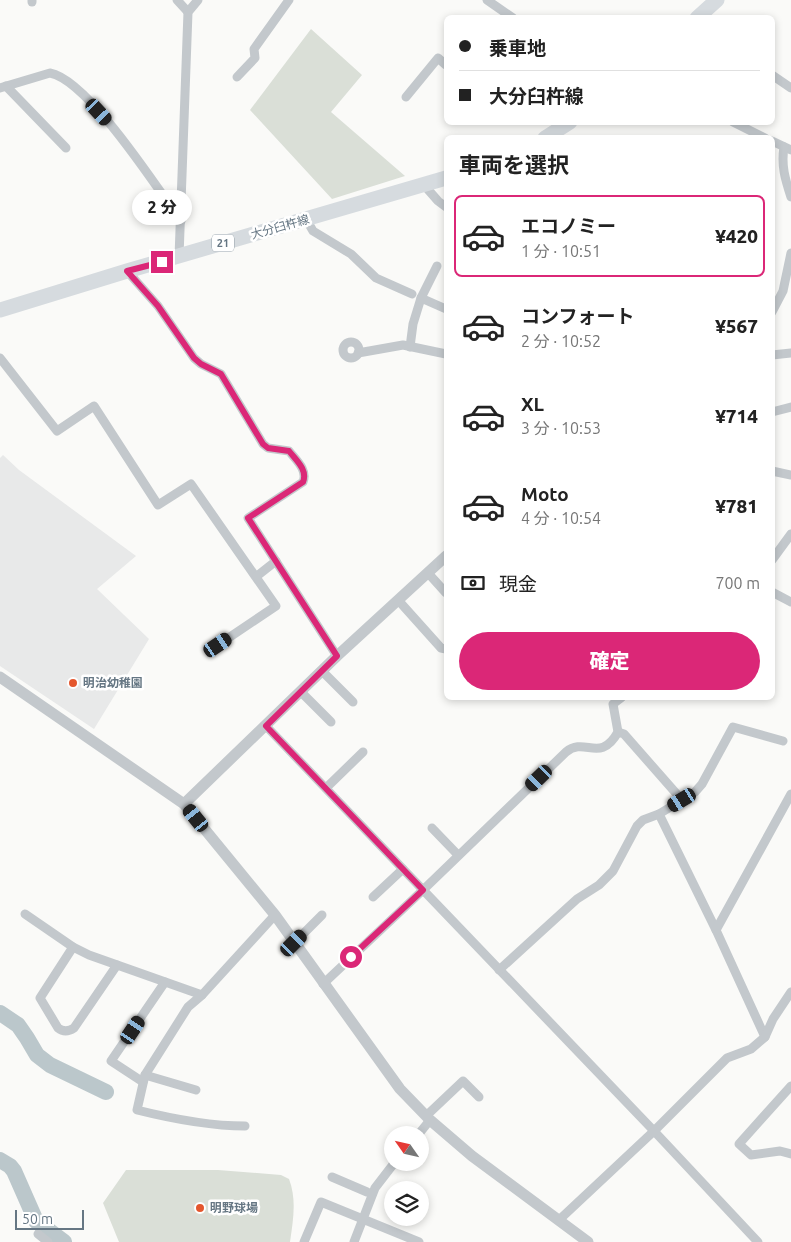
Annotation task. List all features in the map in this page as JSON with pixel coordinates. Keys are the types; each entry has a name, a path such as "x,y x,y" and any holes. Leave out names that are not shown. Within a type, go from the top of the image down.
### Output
{"main road":[{"path":"701,15 717,0"},
{"path":"550,135 565,125"},
{"name":"大分臼杵線","path":"0,310 444,179"}],"street":[{"path":"177,0 188,12"},
{"path":"179,257 188,12 198,0"},
{"path":"238,77 255,58 254,49 289,0"},
{"path":"487,0 509,15"},
{"path":"406,97 438,58 444,63"},
{"path":"66,148 3,87 50,73 55,74 70,84 108,121 181,221"},
{"path":"775,77 791,88"},
{"path":"739,125 759,135"},
{"path":"775,142 787,148 782,161 783,172 791,197"},
{"path":"424,185 444,206"},
{"path":"306,219 313,231 351,254 376,278 444,309"},
{"path":"775,306 783,291 791,253"},
{"path":"410,347 416,296 437,266"},
{"path":"127,271 158,306 194,358 201,364 221,374 263,444 268,448 289,451 303,468 305,477 303,482 248,518 337,656"},
{"path":"358,353 404,346 444,354"},
{"path":"775,355 790,356"},
{"path":"0,358 57,431 94,406 158,505 191,484 257,576 276,606 218,645"},
{"path":"775,411 791,407"},
{"path":"775,472 791,475"},
{"path":"775,556 791,534"},
{"path":"184,804 337,656 444,558"},
{"path":"257,576 276,561"},
{"path":"428,573 444,591"},
{"path":"775,594 791,602"},
{"path":"398,600 441,648 444,649"},
{"path":"322,671 353,702"},
{"path":"0,678 184,804 275,915 400,1090 428,1118 472,1156 588,1242"},
{"path":"301,692 331,722"},
{"path":"323,984 571,747 602,748 611,744 618,732 613,704 618,700"},
{"path":"266,726 758,1242"},
{"path":"499,970 577,899 599,885 613,871 637,826 643,820 659,814 695,792 702,784 733,727 783,741"},
{"path":"618,732 624,734 682,800"},
{"path":"326,788 363,752"},
{"path":"716,930 791,794"},
{"path":"659,814 716,930 765,1037"},
{"path":"432,828 458,855"},
{"path":"373,897 403,869"},
{"path":"25,914 73,947 89,955 202,996"},
{"path":"245,1126 218,1126 175,1120 137,1110 144,1079 188,1008 202,996 275,915"},
{"path":"294,943 322,916"},
{"path":"73,947 40,998 61,1031 70,1031 74,1028 117,965"},
{"path":"165,982 111,1061 144,1079 195,1092 199,1080"},
{"path":"559,1220 654,1131 727,1058 751,1049 765,1037 773,1019 791,992"},
{"path":"423,1126 428,1118 463,1081 479,1097"},
{"path":"791,1086 739,1144 751,1155 780,1151 791,1154"},
{"path":"354,1242 375,1188 388,1171"},
{"path":"332,1177 367,1192"},
{"path":"304,1242 321,1202 419,1242"},
{"path":"38,1234 48,1242"}],"shaded area":[{"path":"311,29 362,75 331,112 405,176 332,199 250,110"},
{"path":"3,455 19,470 136,556 97,589 149,639 94,729 0,666 0,458"},
{"name":"明野球場","path":"126,1170 218,1170 281,1175 289,1179 293,1195 294,1210 290,1242 119,1242 103,1203"}],"waterway":[{"path":"0,1013 18,1025 37,1055 50,1065 106,1092"},
{"path":"0,1160 14,1171 36,1221 64,1242"}],"place":[{"name":"明治幼稚園","path":"73,683"},
{"name":"明野球場","path":"200,1208"}],"route":[{"path":"162,262 127,271 158,306 194,358 201,364 221,374 263,444 268,448 289,451 303,468 305,477 303,482 248,518 337,656 266,726 423,890 351,957"}]}
